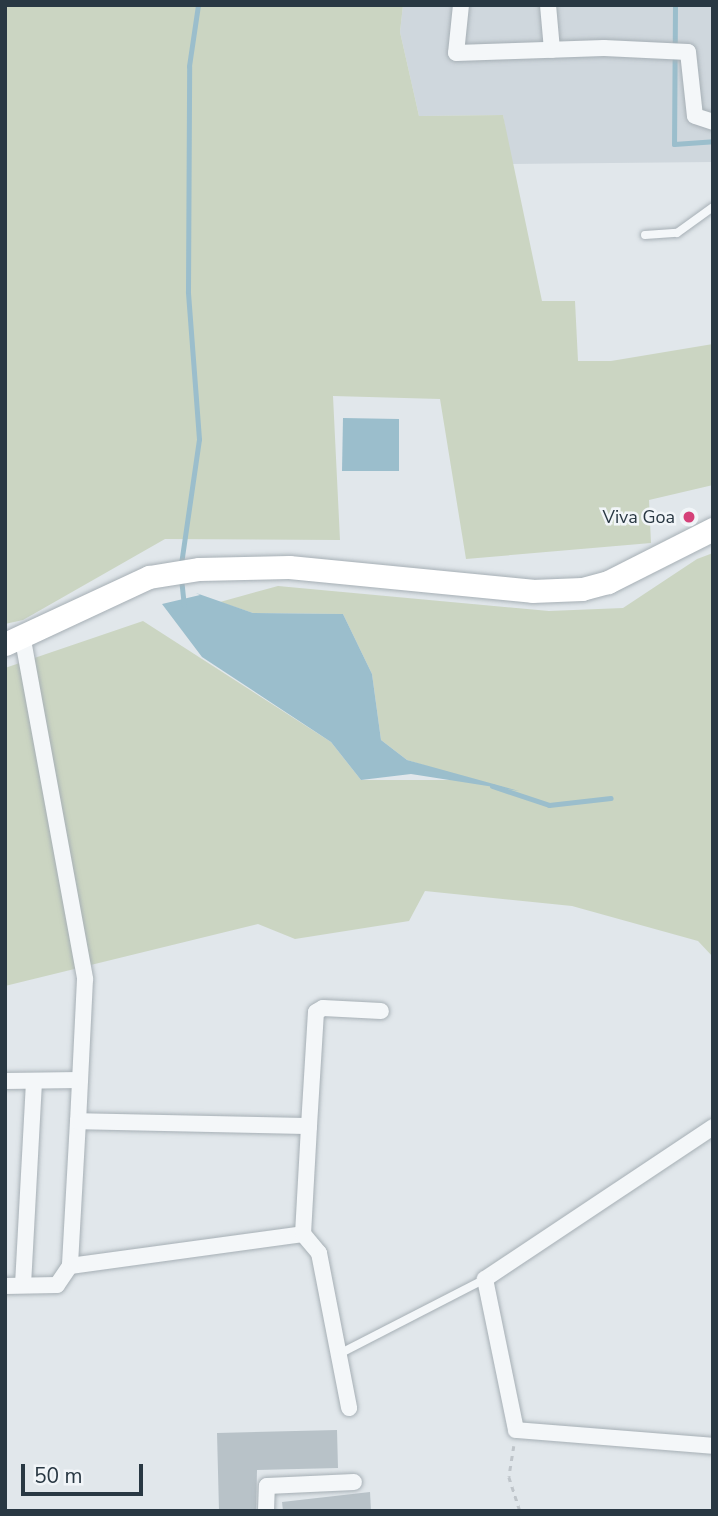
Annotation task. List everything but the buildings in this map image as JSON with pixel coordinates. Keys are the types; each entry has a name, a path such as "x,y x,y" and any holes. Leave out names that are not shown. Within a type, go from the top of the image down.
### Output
{"street":[{"path":"461,5 456,53 552,50 688,52 695,116 713,122"},
{"path":"548,5 552,50"},
{"path":"5,1286 57,1285 70,1266 85,979 14,642 88,603 149,577 199,569 289,568 532,591 582,589 608,582 713,529"},
{"path":"349,1408 319,1253 303,1234 316,1012 323,1008 380,1011"},
{"path":"5,1081 80,1080"},
{"path":"23,1286 34,1081"},
{"path":"78,1121 309,1126"},
{"path":"713,1127 485,1279 516,1430 713,1446"},
{"path":"70,1266 303,1234"},
{"path":"266,1511 267,1486 354,1482"}],"lane":[{"path":"645,235 677,233 713,206"},
{"path":"339,1354 485,1279"}],"path":[{"path":"516,1430 509,1477 520,1511"}],"shaded area":[{"path":"403,5 713,5 713,162 511,164 503,115 419,116 400,32"}],"green space":[{"path":"5,5 403,5 400,32 419,116 503,115 542,301 575,301 578,361 611,361 713,344 713,485 649,500 651,543 466,559 440,399 333,396 340,540 165,539 23,620 5,624"},
{"path":"713,553 713,957 698,941 572,906 425,891 409,921 295,939 258,924 5,986 5,668 143,621 331,742 361,780 472,780 407,760 381,740 372,674 343,614 253,613 220,602 278,586 549,611 623,608 697,559"}],"water":[{"path":"343,418 399,419 399,471 342,471"},
{"path":"196,593 253,613 343,614 372,674 381,740 407,760 519,791 411,774 361,780 331,742 202,657 162,604 200,595"}],"waterway":[{"path":"181,564 199,439 188,291 189,66 198,5"},
{"path":"675,5 674,144 713,141"},
{"path":"181,578 184,605"},
{"path":"492,786 549,805 611,798"}],"place":[{"name":"Viva Goa","path":"689,517"}]}
